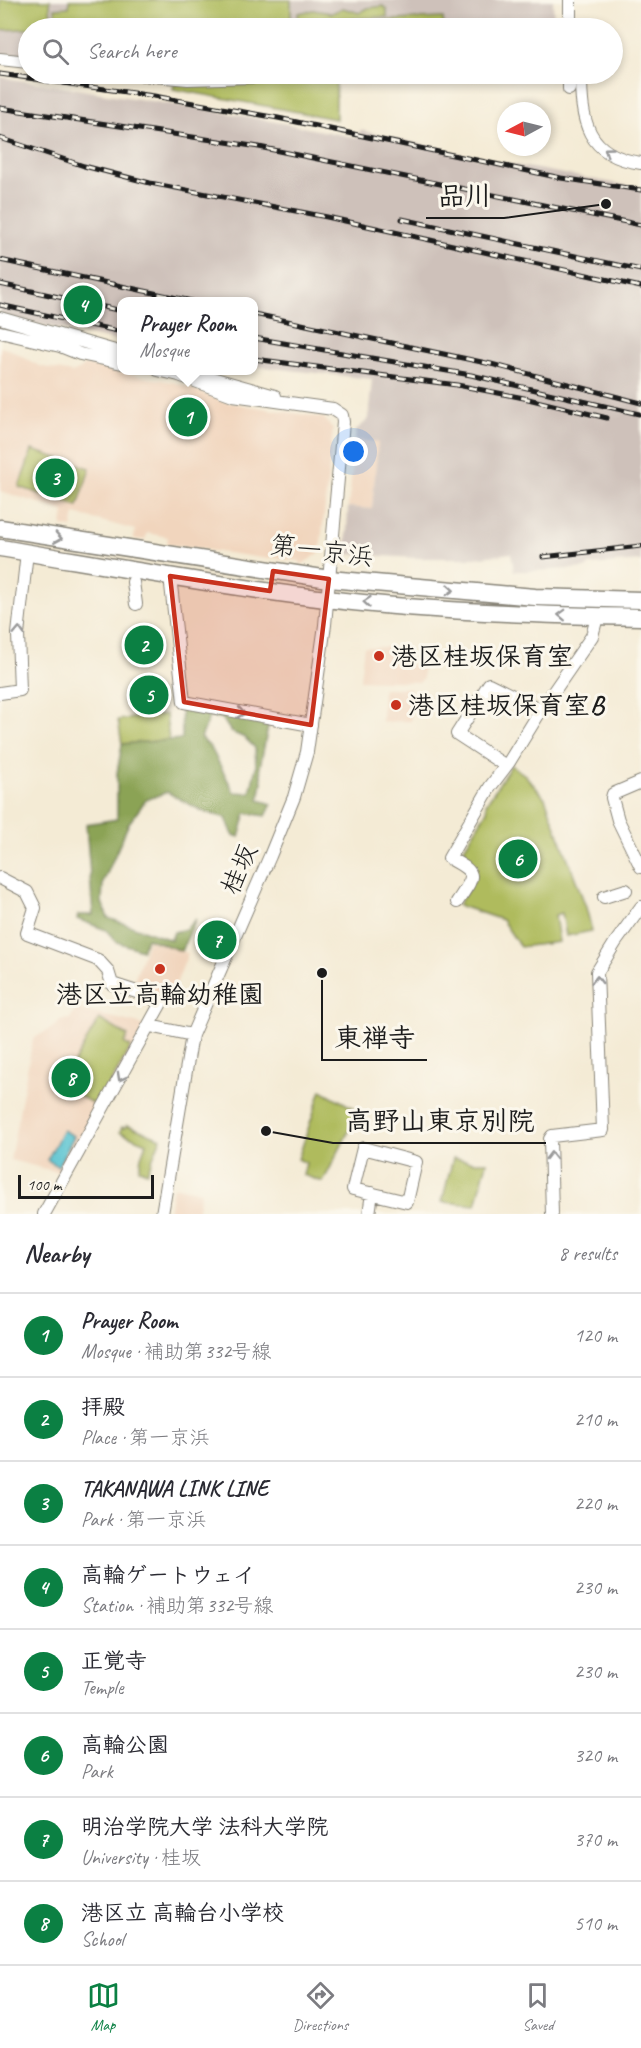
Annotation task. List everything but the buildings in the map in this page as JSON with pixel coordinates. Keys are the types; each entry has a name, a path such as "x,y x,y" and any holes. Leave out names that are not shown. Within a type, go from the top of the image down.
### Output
{"highway":[{"name":"第一京浜","path":"0,528 329,579 536,597 641,600"},
{"name":"第一京浜","path":"0,548 327,599 454,610 641,618"},
{"path":"270,591 273,571"}],"street":[{"path":"570,0 570,18"},
{"path":"0,59 18,61"},
{"path":"581,84 582,114 593,137 603,148 618,158 641,163"},
{"path":"0,318 117,352"},
{"path":"0,332 117,362"},
{"path":"180,375 233,395 333,410 342,415"},
{"path":"202,375 342,415"},
{"name":"桂坂","path":"162,1214 192,1035 294,797 307,752 327,599 342,415"},
{"path":"0,693 20,690 18,634 27,552"},
{"path":"170,576 184,702 311,725"},
{"path":"133,582 136,604"},
{"path":"457,902 472,876 468,868 449,858 540,710 592,636 597,617"},
{"path":"506,766 457,734 489,684 540,710"},
{"path":"641,782 613,794 612,798 618,820 641,867"},
{"path":"0,878 27,892 35,908 27,933 98,960 108,971 112,984 161,1003 44,1214"},
{"path":"604,897 626,890"},
{"path":"552,1214 550,1139 555,1135 603,1130 598,1038 598,967 641,907"},
{"path":"150,1026 192,1035"},
{"path":"363,1148 416,1162 407,1202 372,1193 353,1189 363,1148"},
{"path":"369,1214 372,1193"}],"highlighted area":[{"path":"273,571 329,579 311,725 184,702 170,576 270,591"}],"shaded area":[{"path":"0,0 553,0 554,18 18,18 18,55 0,53"},
{"path":"0,77 18,80 18,84 44,84 240,115 358,138 360,130 488,160 641,188 641,561 589,565 587,568 514,571 511,553 475,558 416,558 346,554 348,507 372,509 378,442 355,440 356,430 368,420 372,379 258,366 258,297 117,297 117,341 0,316"},
{"path":"0,347 11,350 39,366 72,373 84,365 117,372 117,375 135,375 180,384 224,402 324,418 333,429 320,552 303,564 300,564 300,561 270,557 269,559 167,544 168,537 147,533 145,540 134,539 135,530 75,514 72,528 62,526 64,511 0,491"},
{"path":"356,440 378,442 372,509 348,507"},
{"name":"港区桂坂保育室","path":"364,647 396,647 396,665 423,665 423,678 420,682 360,680"},
{"name":"港区桂坂保育室B","path":"383,688 410,688 411,721 382,722"},
{"name":"港区立高輪幼稚園","path":"148,940 188,953 173,992 163,1000 132,986"},
{"path":"76,1009 146,1027 62,1173 10,1160 33,1039 57,1025 60,1020 70,1019"},
{"path":"173,1186 201,1192 197,1214 169,1214"}],"green space":[{"path":"0,0 50,0 51,18 18,18 18,29 0,30"},
{"path":"69,0 291,0 291,18 56,18 55,8 69,7"},
{"path":"383,6 387,9 387,17 298,18 298,13 313,10 332,13 343,8 359,13 368,8"},
{"path":"174,84 336,84 336,119 173,89"},
{"path":"32,450 90,468 78,506 19,487"},
{"path":"181,706 269,722 260,767 262,782 259,800 272,804 266,816 246,813 239,837 233,835 226,818 202,811 167,792 146,800 129,823 103,883 102,902 108,918 171,940 174,932 186,929 196,919 181,951 147,938 142,950 117,942 106,930 77,919 78,915 93,915 86,824 117,819 117,773 122,744 182,739","holes":["209,717 222,718 231,732 245,738 255,748 256,767 250,793 234,792 211,748 201,738"]},
{"path":"166,714 169,740 122,744 118,720"},
{"path":"511,765 525,775 545,798 586,907 592,931 566,936 562,913 555,915 559,942 520,947 502,920 458,905 476,876 464,848 487,811 486,804"},
{"path":"99,1019 128,1036 124,1043 131,1047 97,1106 66,1088 66,1085 62,1083"},
{"path":"321,1090 359,1111 323,1182 303,1175 306,1163 298,1159"},
{"path":"127,1125 161,1138 147,1172 139,1169 146,1143 120,1132 122,1127 125,1128"},
{"path":"453,1158 487,1162 476,1205 442,1202"}],"water":[{"path":"63,1130 74,1136 58,1166 47,1160"}],"railway":[{"path":"0,74 18,77"},
{"path":"70,84 278,118 561,178 641,190"},
{"path":"0,108 259,147 641,225"},
{"path":"0,138 84,166 150,183 327,217 641,287"},
{"path":"402,219 641,270"},
{"path":"0,260 173,297"},
{"path":"0,284 117,310"},
{"path":"0,305 117,331"},
{"path":"258,315 491,364 641,403"},
{"path":"258,339 471,375 639,414"},
{"path":"258,360 457,385 607,418"},
{"path":"543,557 641,546"}],"place":[{"name":"品川","path":"606,204"},
{"name":"高輪ゲートウェイ","path":"83,305"},
{"name":"Prayer Room","path":"188,417"},
{"name":"TAKANAWA LINK LINE","path":"55,478"},
{"name":"拝殿","path":"144,645"},
{"name":"港区桂坂保育室","path":"379,656"},
{"name":"正覚寺","path":"149,695"},
{"name":"港区桂坂保育室B","path":"396,705"},
{"name":"高輪公園","path":"518,859"},
{"name":"明治学院大学 法科大学院","path":"217,940"},
{"name":"港区立高輪幼稚園","path":"160,969"},
{"name":"東禅寺","path":"322,973"},
{"name":"港区立 高輪台小学校","path":"71,1078"},
{"name":"高野山東京別院","path":"266,1131"}]}
